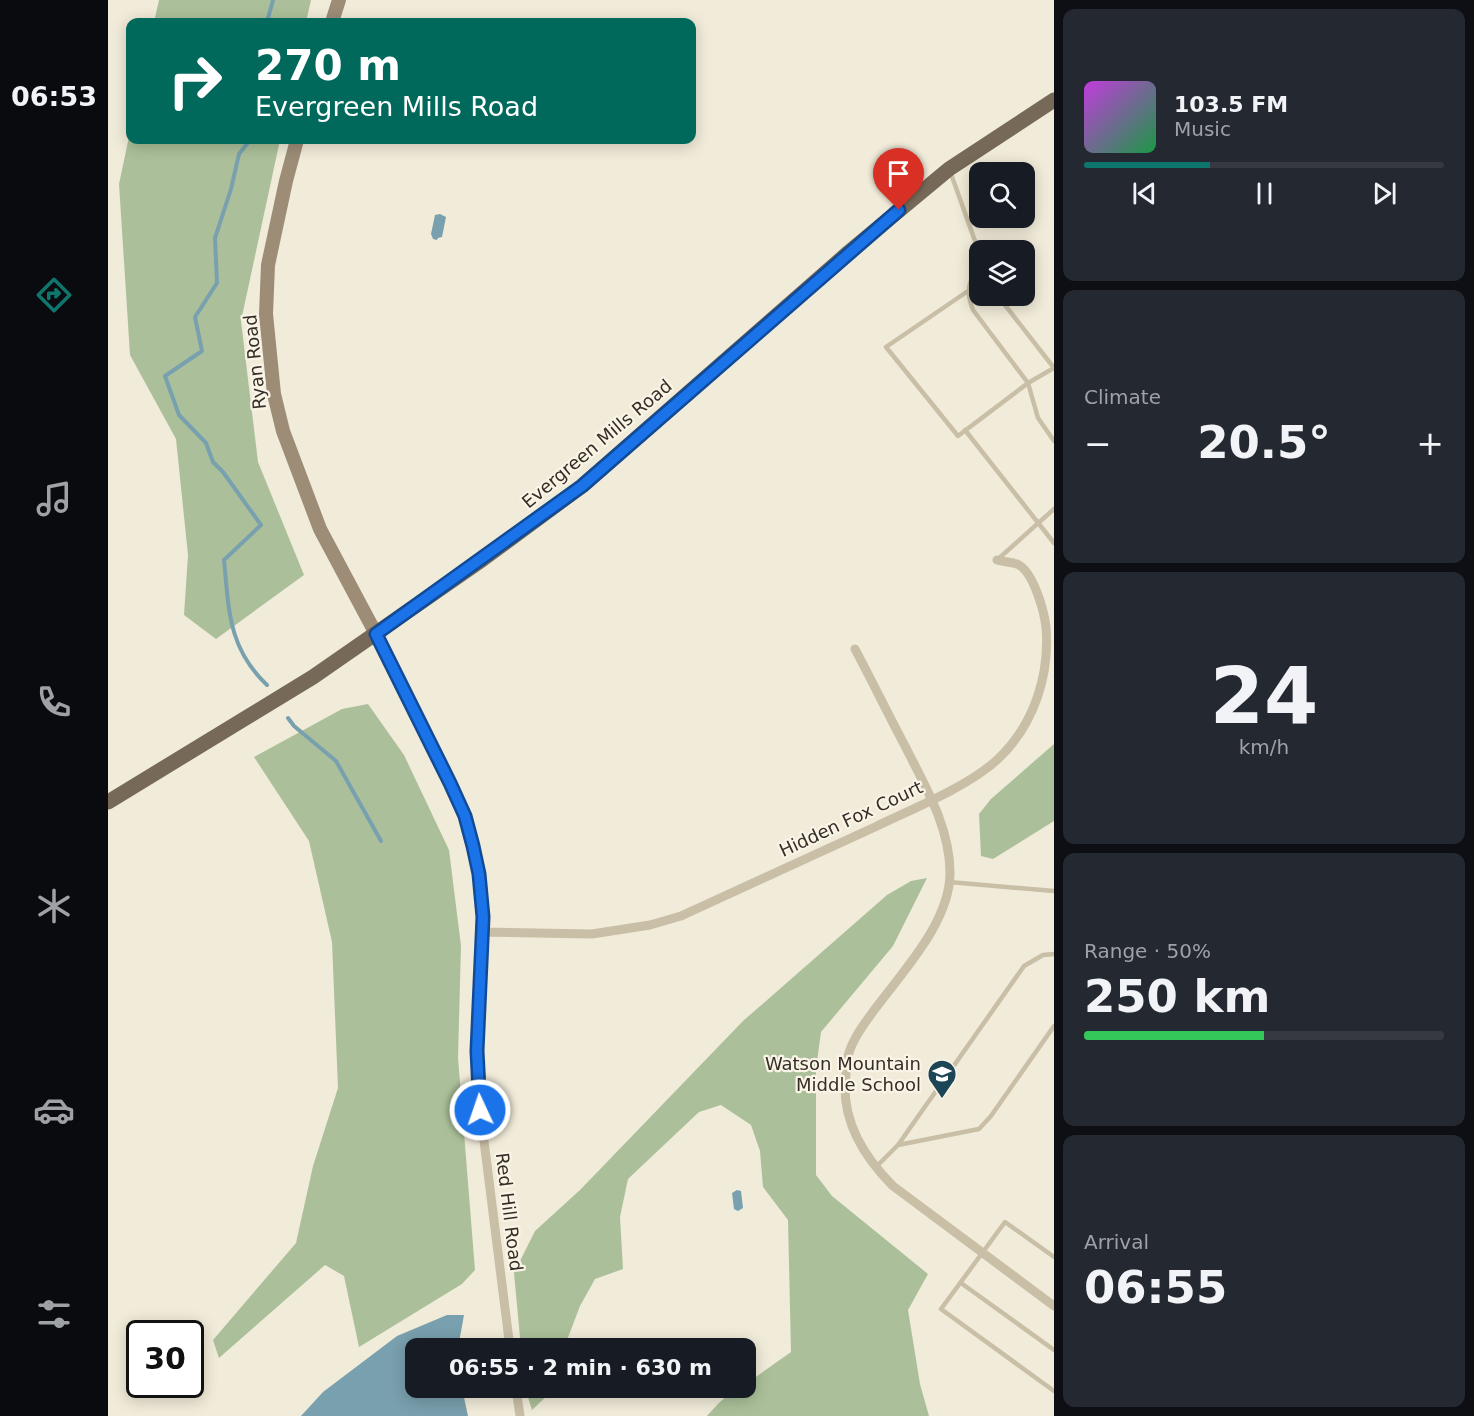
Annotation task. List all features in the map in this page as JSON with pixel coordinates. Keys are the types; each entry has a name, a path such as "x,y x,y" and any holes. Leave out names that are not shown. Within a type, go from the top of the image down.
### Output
{"main road":[{"path":"333,18 339,0"},
{"name":"Evergreen Mills Road","path":"108,802 303,684 582,486 849,252 949,169 1054,100"},
{"name":"Ryan Road","path":"296,144 268,265 266,314 274,394 283,431 320,529 376,634"}],"street":[{"name":"Hidden Fox Court","path":"483,932 592,934 650,925 671,919 933,800 997,760 1015,740 1040,694 1046,650 1046,626 1040,600 1031,580 1020,566 997,560"},
{"name":"Red Hill Road","path":"376,634 465,816 479,874 483,932 477,1051 480,1110 509,1338"},
{"path":"855,649 933,800 949,850 950,882 949,894 924,942 859,1031 848,1055 845,1102 850,1122 859,1143 875,1168 893,1186 1054,1306"},
{"path":"517,1398 520,1416"}],"lane":[{"path":"949,169 975,240"},
{"path":"969,282 969,298 973,309 1028,382 1038,418 1054,441"},
{"path":"968,291 886,347 958,436 1028,382 1054,368 1006,306"},
{"path":"965,430 1054,543"},
{"path":"997,560 1054,509"},
{"path":"950,882 1054,891"},
{"path":"875,1168 898,1145 1024,966 1042,955 1054,954"},
{"path":"898,1145 979,1129 992,1116 1054,1026"},
{"path":"1054,1257 1005,1222 941,1309 1054,1391"},
{"path":"961,1283 1054,1350"}],"green space":[{"path":"159,0 311,0 307,18 155,18"},
{"path":"127,144 279,144 241,321 258,462 304,575 216,639 184,615 188,555 176,439 130,355 119,184"},
{"path":"368,704 404,755 449,850 461,946 458,1058 475,1270 462,1284 359,1347 344,1276 325,1265 219,1358 213,1340 296,1243 313,1166 338,1088 332,942 309,841 254,757 342,709"},
{"path":"1054,744 1054,821 993,859 981,856 979,814 991,799"},
{"path":"927,878 893,946 821,1032 816,1069 816,1175 832,1196 928,1274 908,1310 920,1384 929,1416 707,1416 725,1398 756,1398 756,1377 791,1352 788,1220 763,1187 760,1151 751,1125 721,1105 699,1112 628,1179 620,1217 623,1269 595,1279 580,1306 568,1338 520,1338 514,1273 535,1231 580,1190 743,1021 887,895 911,881"},
{"path":"528,1398 545,1398 532,1410"}],"water":[{"path":"440,214 446,217 442,237 437,240 433,239 431,234 435,215"},
{"path":"737,1190 741,1191 743,1208 738,1211 734,1209 732,1193"},
{"path":"447,1315 464,1315 460,1338 405,1338 405,1398 464,1398 468,1416 301,1416 323,1392 397,1336"}],"waterway":[{"path":"268,18 273,0"},
{"path":"247,144 239,154 231,189 215,238 217,283 195,317 202,351 165,376 179,415 206,443 213,462 223,472 261,525 224,560 230,612 238,642 254,671 267,685"},
{"path":"288,718 294,726 336,761 381,841"}],"place":[{"name":"Watson Mountain Middle School","path":"942,1100"}],"route":[{"path":"480,1110 477,1051 483,917 479,874 473,846 465,816 450,783 376,634 582,486 899,210"}]}
